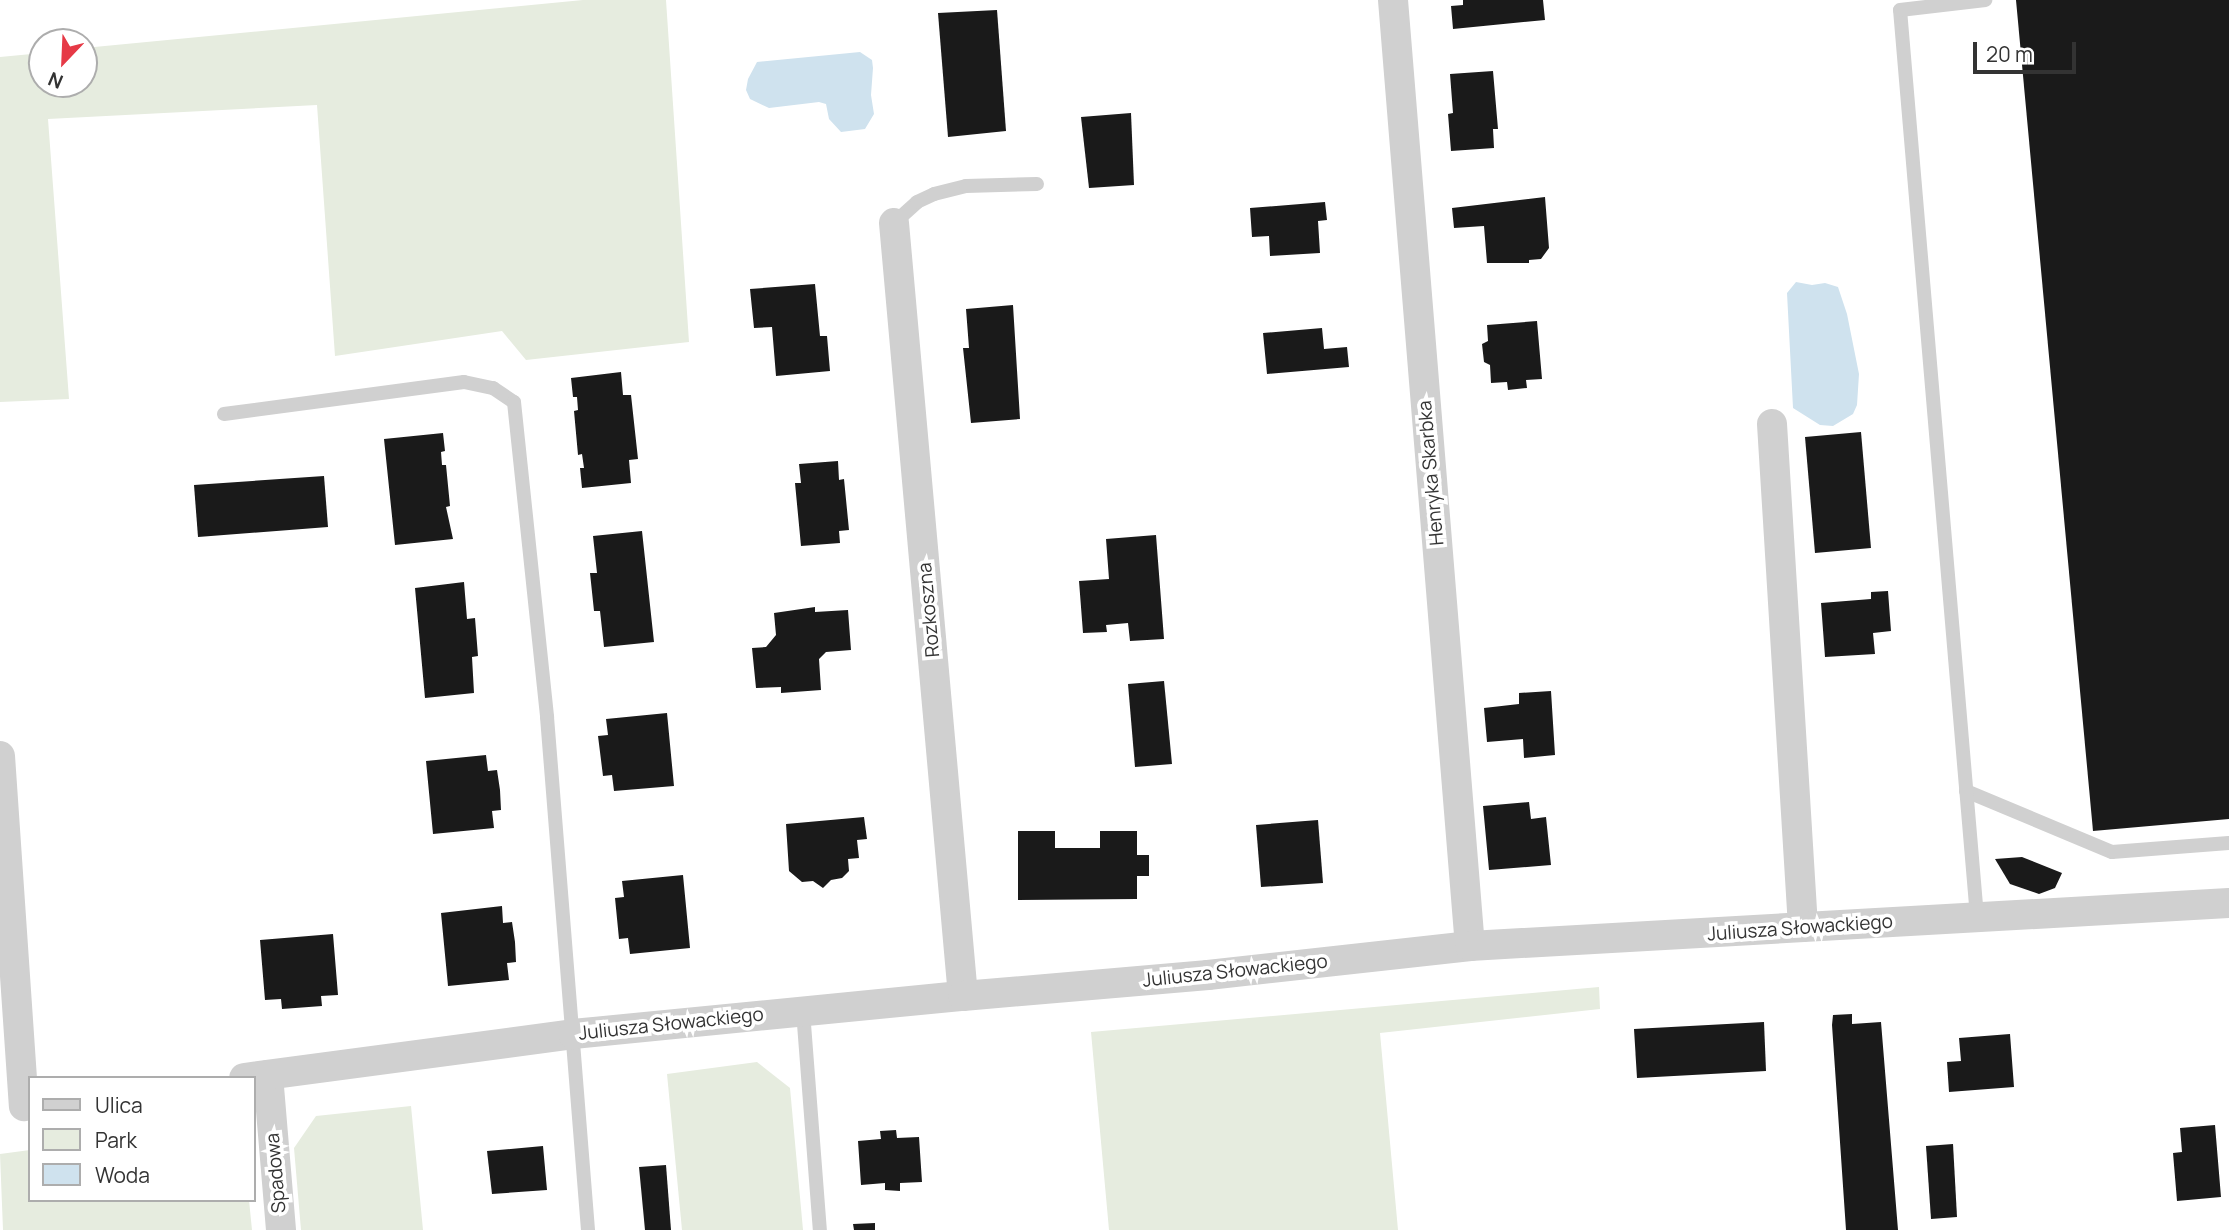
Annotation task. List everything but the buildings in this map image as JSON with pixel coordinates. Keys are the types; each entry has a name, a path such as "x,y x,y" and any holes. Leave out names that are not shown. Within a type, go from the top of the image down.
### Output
{"street":[{"name":"Henryka Skarbka","path":"1393,0 1470,946"},
{"name":"Rozkoszna","path":"894,223 963,996"},
{"path":"1772,424 1803,927"},
{"path":"0,757 18,1107"},
{"name":"Juliusza Słowackiego","path":"256,1076 573,1034 1208,975 1470,946 2229,903"},
{"name":"Spadowa","path":"256,1076 281,1230"}],"lane":[{"path":"1977,917 1900,10 1984,0"},
{"path":"894,223 916,202 934,194 967,186 1037,184"},
{"path":"224,414 464,382 493,388 514,402 547,717 589,1230"},
{"path":"1966,791 2112,852 2229,843"},
{"path":"803,1011 820,1230"}],"green space":[{"path":"583,0 666,0 689,342 526,360 502,331 335,356 317,105 48,119 69,399 0,402 0,57 28,54 28,98 98,98 98,47"},
{"path":"1599,987 1600,1009 1380,1033 1398,1230 1109,1230 1091,1032"},
{"path":"757,1062 790,1088 803,1230 682,1230 667,1074"},
{"path":"411,1106 423,1230 301,1230 294,1148 316,1116"},
{"path":"28,1150 28,1202 249,1202 252,1230 3,1230 0,1154"}],"water":[{"path":"860,52 872,60 873,68 871,95 874,114 865,129 841,132 829,119 826,104 819,102 769,108 750,99 746,90 748,79 757,62"},
{"path":"1796,282 1812,285 1825,283 1838,287 1847,314 1859,374 1857,405 1853,414 1833,426 1820,425 1793,408 1787,293"}]}
